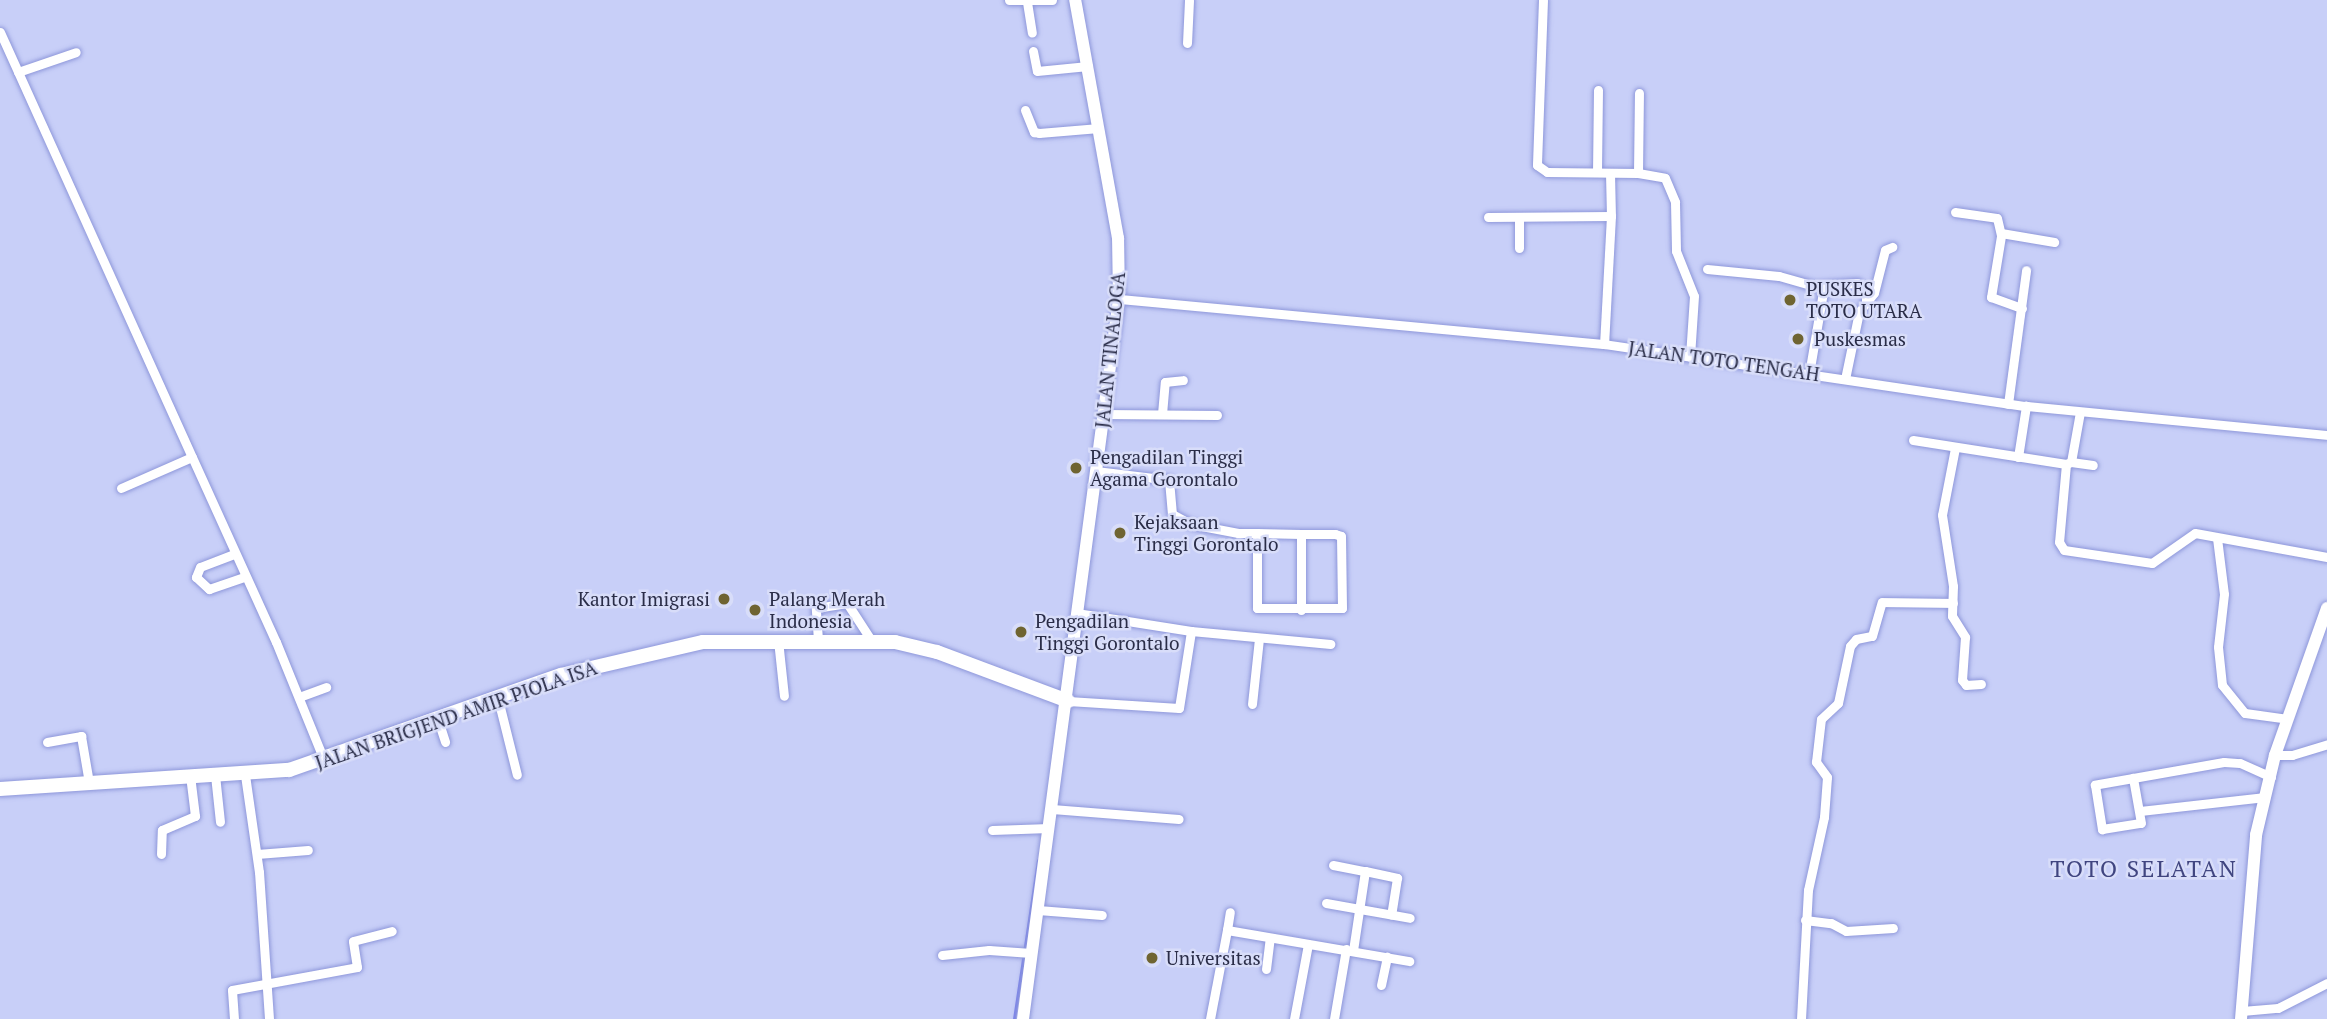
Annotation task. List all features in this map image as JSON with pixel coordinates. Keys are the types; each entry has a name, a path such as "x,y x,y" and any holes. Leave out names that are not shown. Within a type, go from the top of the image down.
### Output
{"main road":[{"name":"JALAN BRIGJEND AMIR PIOLA ISA","path":"0,789 245,775 324,762 561,675 646,652 703,642 871,640 937,652 1068,701"}],"street":[{"path":"1009,0 1052,0"},
{"name":"JALAN TINALOGA","path":"1023,1019 1026,952 1038,910 1045,827 1052,809 1068,701 1076,612 1119,299 1118,237 1075,0"},
{"path":"1187,43 1189,0"},
{"path":"1543,0 1537,165 1548,172 1638,173 1663,176 1675,202 1676,251 1695,303 1690,357"},
{"path":"1027,2 1032,33"},
{"path":"0,32 299,697 324,762"},
{"path":"1033,51 1037,71 1088,66"},
{"path":"18,72 76,52"},
{"path":"0,62 12,59"},
{"path":"1597,172 1598,90"},
{"path":"1638,173 1639,93"},
{"path":"1026,110 1034,132 1099,128"},
{"path":"1604,344 1611,216 1610,173"},
{"path":"1955,212 1997,219 2001,233 1991,297 2022,308"},
{"path":"1488,217 1611,216"},
{"path":"1519,217 1519,248"},
{"path":"2001,233 2054,242"},
{"path":"1845,379 1859,312 1874,293 1883,255 1892,247"},
{"path":"1707,270 1772,275 1824,286 1857,283 1866,289 1866,302"},
{"path":"2008,404 2026,270"},
{"path":"1809,374 1824,286"},
{"name":"JALAN TOTO TENGAH","path":"1119,299 1604,344 2008,404 2327,435"},
{"path":"1162,414 1165,382 1183,380"},
{"path":"2018,457 2026,406"},
{"path":"2080,412 2068,463 2059,542 2064,550 2151,563 2166,557 2192,534 2327,557"},
{"path":"1104,414 1217,415"},
{"path":"1913,440 2018,457 2093,465"},
{"path":"1955,448 1942,515 1955,627 1965,637 1962,680 1966,685 1981,684"},
{"path":"121,488 192,457"},
{"path":"1096,471 1169,480 1171,510 1177,520 1256,533 1341,536 1342,608 1257,608 1256,533"},
{"path":"1300,610 1301,534"},
{"path":"2217,538 2224,582 2218,647 2222,685 2245,713 2288,719"},
{"path":"234,554 200,567 196,577 209,589 244,577"},
{"path":"1801,1019 1805,920 1827,774 1817,765 1816,739 1821,719 1839,703 1850,646 1856,639 1872,636 1885,601 1953,603"},
{"path":"818,640 816,608 847,603 871,640"},
{"path":"2327,608 2275,755 2265,797 2251,869 2242,1015 2278,1008 2327,983"},
{"path":"1076,612 1191,631 1330,644"},
{"path":"1068,701 1179,708 1191,631"},
{"path":"1252,704 1259,638"},
{"path":"778,640 784,696"},
{"path":"299,697 326,687"},
{"path":"499,699 517,775"},
{"path":"438,720 445,742"},
{"path":"47,742 81,736 89,783"},
{"path":"2275,755 2292,755 2327,744"},
{"path":"2133,778 2140,811 2139,824 2100,827 2095,785 2133,778 2224,762 2240,763 2271,777"},
{"path":"215,775 220,822"},
{"path":"245,775 257,854 269,1019"},
{"path":"161,854 162,830 195,816 190,777"},
{"path":"2140,811 2265,797"},
{"path":"1052,809 1179,819"},
{"path":"992,830 1045,827"},
{"path":"257,854 308,850"},
{"path":"1333,865 1397,878 1391,915"},
{"path":"1334,1019 1365,871"},
{"path":"1326,903 1410,918"},
{"path":"1038,910 1102,915"},
{"path":"1210,1019 1230,912"},
{"path":"1805,920 1831,923 1846,931 1893,928"},
{"path":"1227,930 1409,961"},
{"path":"234,1019 230,991 357,967 353,942 392,931"},
{"path":"1266,969 1270,938"},
{"path":"1294,1019 1308,944"},
{"path":"942,955 1026,952"},
{"path":"1381,985 1387,957"}],"waterway":[{"path":"1014,1019 1038,861"}],"place":[{"name":"PUSKES TOTO UTARA","path":"1790,300"},
{"name":"Puskesmas","path":"1798,339"},
{"name":"Pengadilan Tinggi Agama Gorontalo","path":"1076,468"},
{"name":"Kejaksaan Tinggi Gorontalo","path":"1120,533"},
{"name":"Kantor Imigrasi","path":"724,599"},
{"name":"Palang Merah Indonesia","path":"755,610"},
{"name":"Pengadilan Tinggi Gorontalo","path":"1021,632"},
{"name":"Universitas","path":"1152,958"}],"district":[{"name":"TOTO SELATAN","path":"2144,869"}]}
